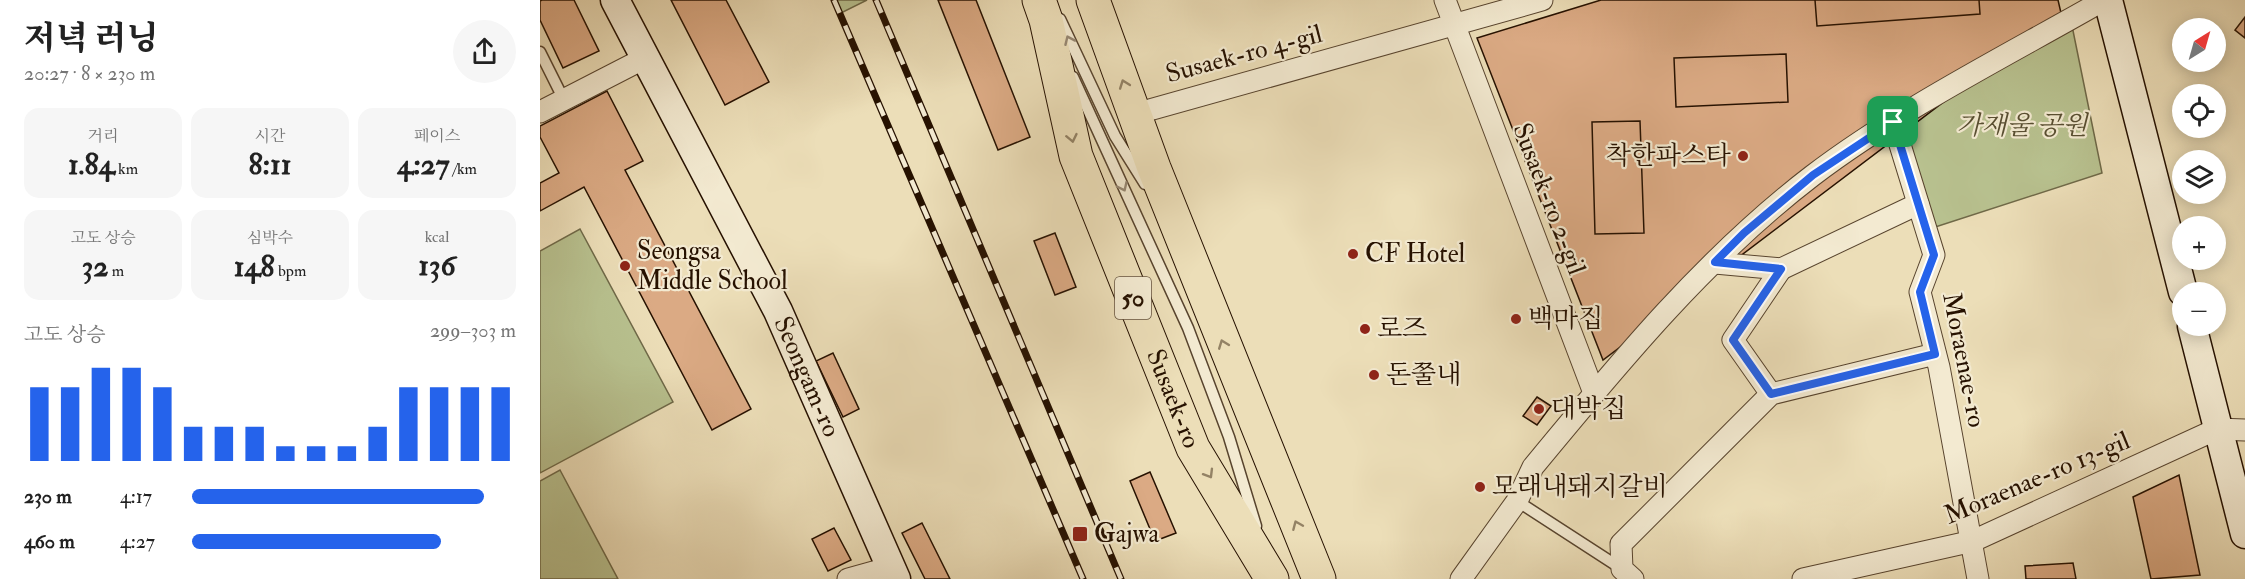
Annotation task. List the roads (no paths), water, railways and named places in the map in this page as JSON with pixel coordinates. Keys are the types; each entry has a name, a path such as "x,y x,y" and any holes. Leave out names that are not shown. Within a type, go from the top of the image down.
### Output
{"main road":[{"name":"Seongam-ro","path":"615,0 778,310 893,573"},
{"path":"1093,0 1189,256 1319,579"},
{"path":"2106,0 2180,282"},
{"name":"Susaek-ro","path":"1047,10 1076,156 1193,448 1271,578"},
{"path":"2194,336 2245,534"}],"street":[{"name":"Susaek-ro 2-gil","path":"1445,0 1594,393"},
{"name":"Susaek-ro 4-gil","path":"1135,114 1542,0"},
{"path":"1461,579 1517,501 1533,467 1594,393 1684,292 1744,233 1813,175 1893,122 2106,0"},
{"path":"540,112 645,58"},
{"name":"Moraenae-ro","path":"1893,122 1934,255 1920,292 1973,541 1978,579"},
{"path":"1771,394 1733,340 1781,269 1918,204"},
{"path":"1715,262 1781,269"},
{"path":"1628,574 1620,544 1771,394 1935,354"},
{"path":"2217,429 2245,430"},
{"name":"Moraenae-ro 13-gil","path":"1803,579 1973,541 2217,429"},
{"name":"Seongam-ro","path":"848,579 893,573"}],"lane":[{"path":"1047,10 1115,136 1189,256"},
{"path":"540,52 564,100"},
{"path":"1517,501 1628,574"}],"railway":[{"path":"834,0 1083,579"},
{"path":"876,0 1121,579"}],"place":[{"name":"착한파스타","path":"1743,156"},
{"name":"CF Hotel","path":"1353,254"},
{"name":"Seongsa Middle School","path":"625,266"},
{"name":"백마집","path":"1516,319"},
{"name":"로즈","path":"1365,329"},
{"name":"돈쭐내","path":"1374,375"},
{"name":"대박집","path":"1539,409"},
{"name":"모래내돼지갈비","path":"1480,487"},
{"name":"Gajwa","path":"1080,534"}],"park label":[{"name":"가재울 공원","path":"2022,126"}]}
